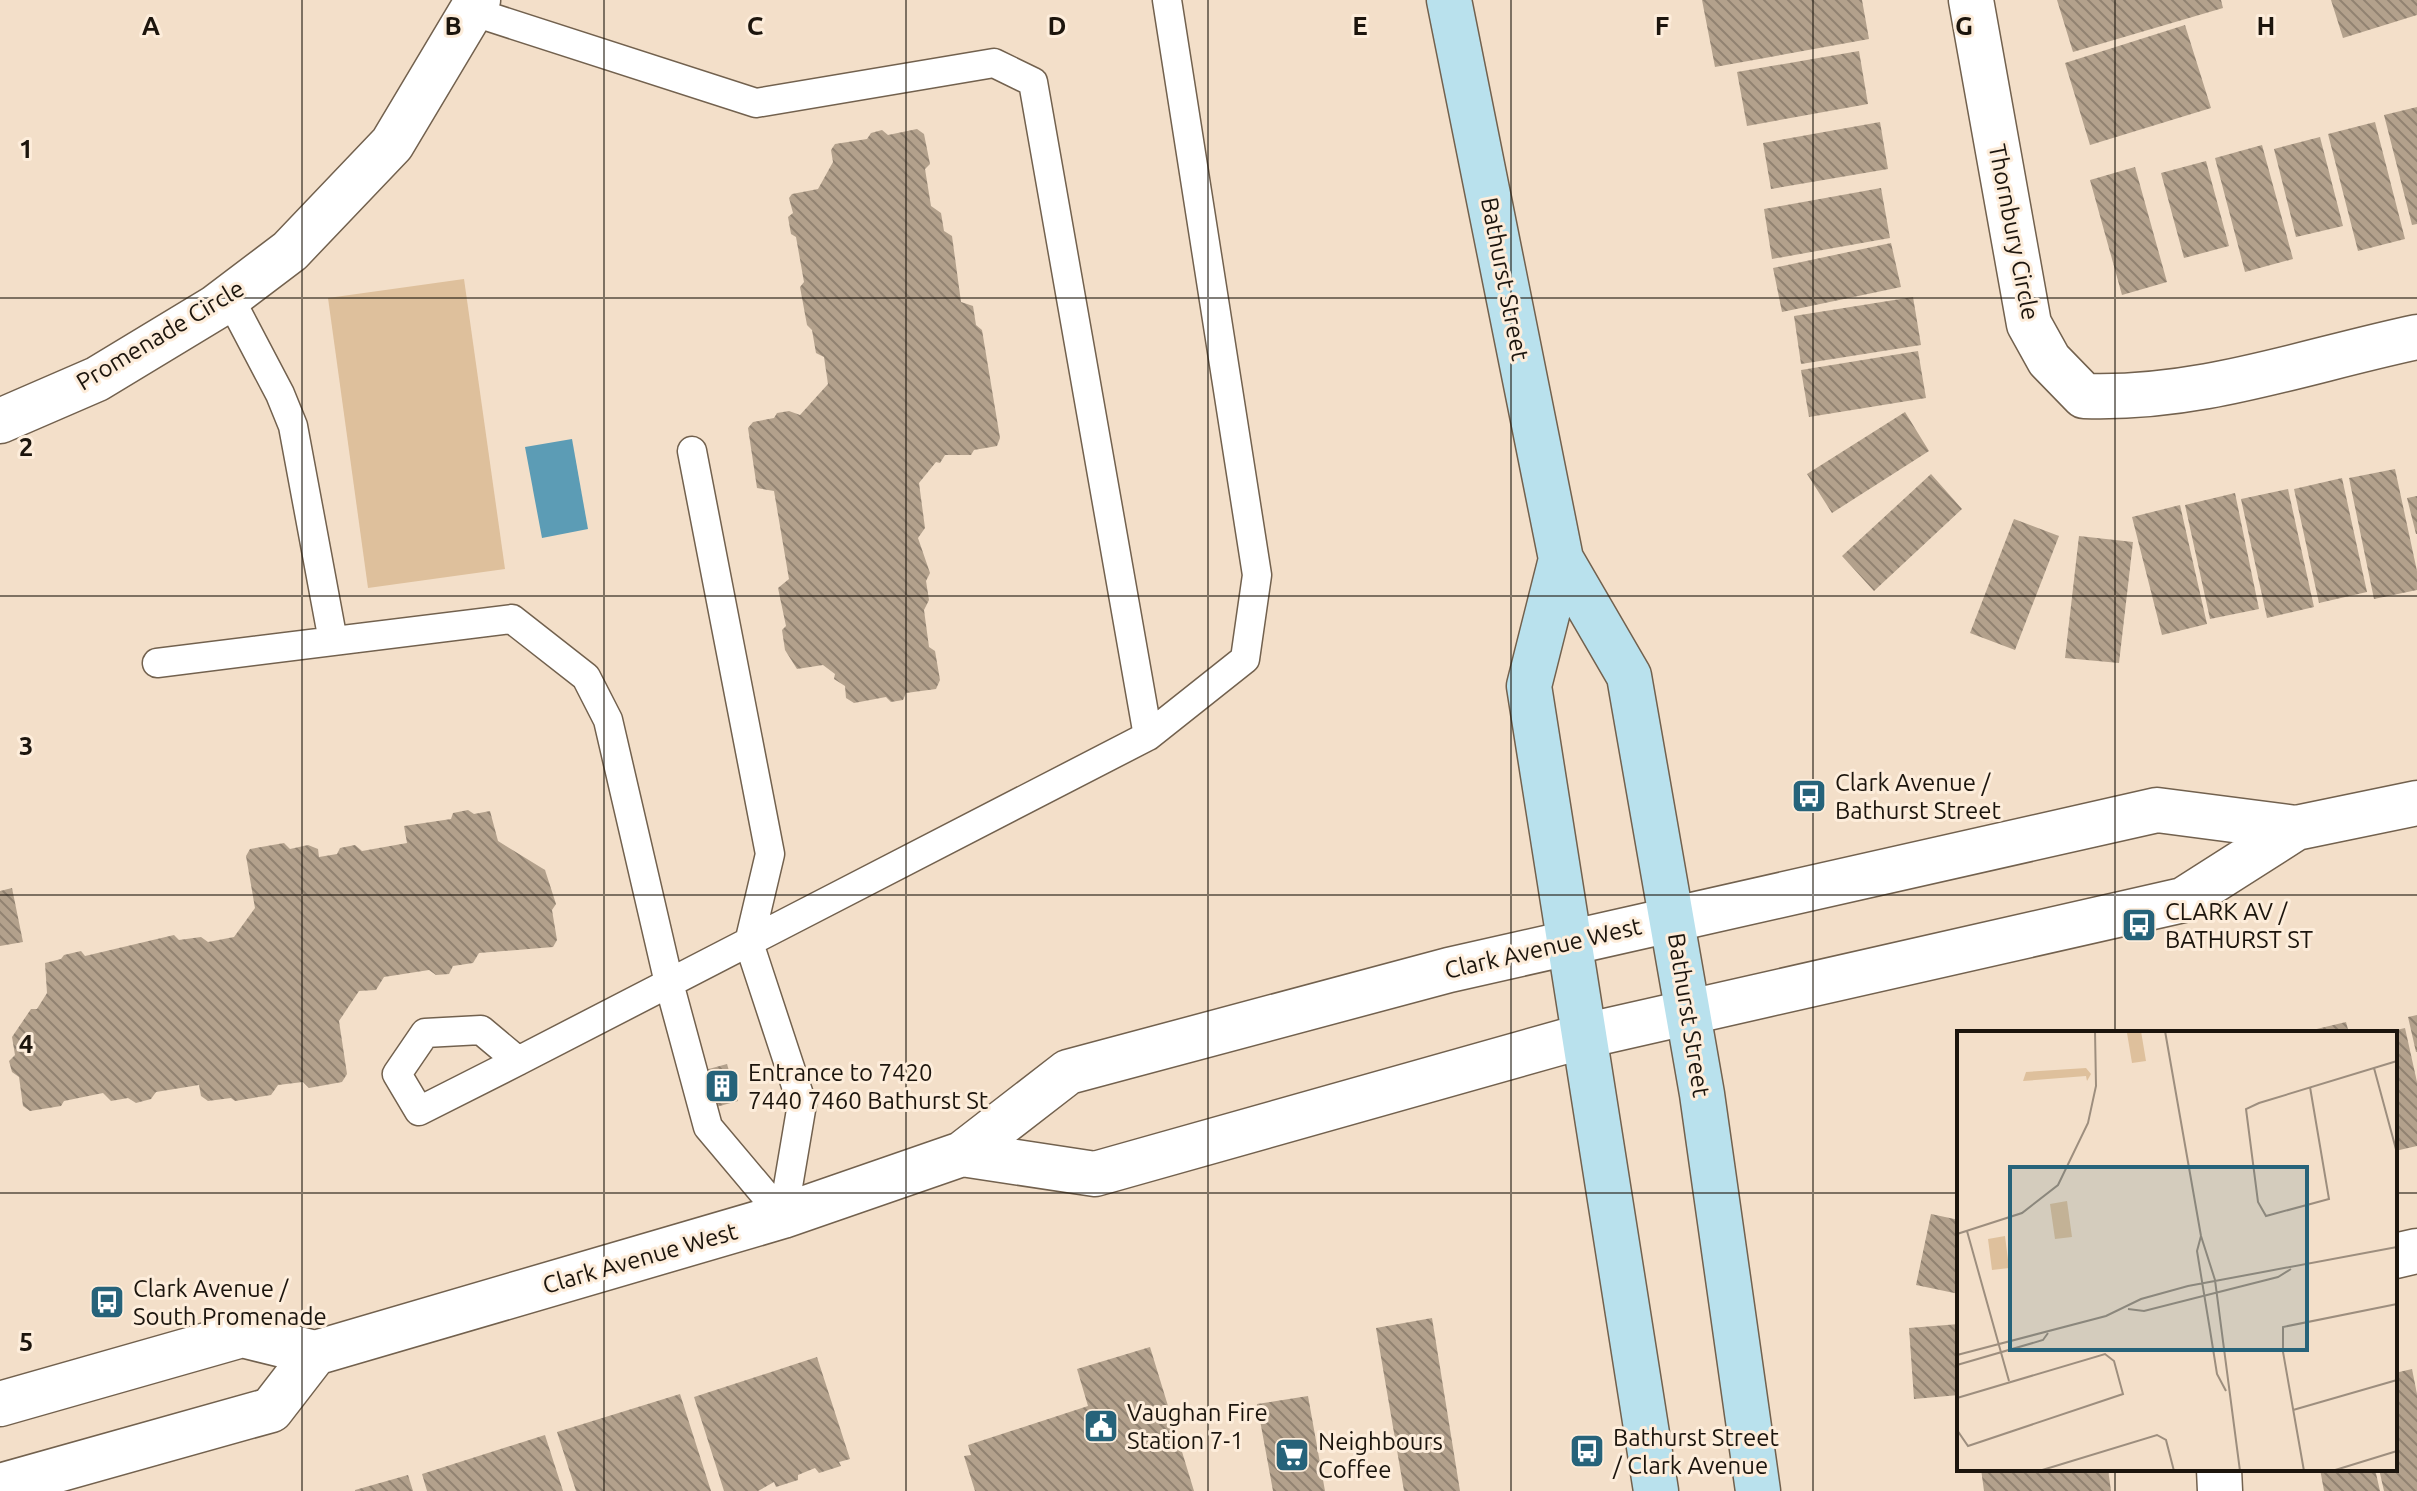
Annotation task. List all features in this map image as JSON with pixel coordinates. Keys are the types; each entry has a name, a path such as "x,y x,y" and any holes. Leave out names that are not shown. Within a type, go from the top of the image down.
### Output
{"main road":[{"name":"Bathurst Street","path":"1449,0 1561,559 1629,676 1702,1094 1758,1491"},
{"name":"Bathurst Street","path":"1561,559 1529,686 1656,1491"}],"street":[{"name":"Thornbury Circle","path":"1971,0 2029,324 2049,360 2084,396 2149,397 2170,391 2228,384 2417,337"},
{"name":"Promenade Circle","path":"0,421 97,379 229,297 290,251 392,144 475,5"},
{"name":"Clark Avenue West","path":"315,1353 783,1216 962,1154 1068,1072 1449,970 2157,810 2296,828 2417,803"},
{"name":"Clark Avenue West","path":"962,1154 1095,1174 1584,1036 2183,900 2296,828"},
{"path":"2397,1256 2417,1251"},
{"path":"0,1404 242,1335 315,1353 271,1410 0,1486"},
{"path":"2219,1471 2220,1491"}],"lane":[{"path":"518,1061 1148,736 1245,659 1257,575 1167,0"},
{"path":"475,5 756,103 994,63 1033,82 1148,736"},
{"path":"229,297 280,394 293,426 333,641"},
{"path":"692,451 770,854 749,943 802,1104 783,1216"},
{"path":"157,663 512,619 586,677 608,720 669,983 708,1127 783,1216"}],"shaded area":[{"path":"464,279 505,569 368,588 328,298"}],"water":[{"path":"572,439 588,529 542,538 525,447"}],"building":[{"path":"1702,0 1862,0 1869,39 1715,67"},
{"path":"2057,0 2221,0 2223,8 2073,52"},
{"path":"2331,0 2417,0 2417,15 2343,38"},
{"path":"2185,25 2211,108 2090,145 2065,63"},
{"path":"1859,51 1868,104 1747,126 1737,72"},
{"path":"2417,107 2417,224 2412,225 2384,115"},
{"path":"1880,122 1888,169 1771,189 1763,143"},
{"path":"2375,122 2405,239 2358,251 2328,134"},
{"path":"917,129 924,134 930,164 925,169 931,206 941,213 944,231 952,236 961,302 973,306 976,325 982,330 1000,438 997,446 974,450 971,455 945,455 919,483 925,528 918,538 930,573 926,581 929,600 924,610 929,647 935,651 940,680 936,689 906,693 903,700 891,702 886,697 854,703 846,698 845,686 834,679 835,674 823,665 797,669 785,650 782,630 786,626 778,588 789,579 774,491 757,488 748,428 753,422 774,418 777,413 789,411 800,415 828,384 824,357 816,353 812,330 807,325 800,287 804,282 796,237 791,234 788,217 793,213 789,198 792,194 818,189 833,162 831,150 835,144 867,139 871,133 882,130 888,135"},
{"path":"2320,137 2343,226 2296,237 2274,149"},
{"path":"2262,145 2293,259 2245,272 2215,158"},
{"path":"2206,161 2229,246 2184,258 2161,173"},
{"path":"2135,167 2167,282 2122,295 2090,180"},
{"path":"1881,188 1890,238 1772,259 1764,209"},
{"path":"1891,243 1901,287 1782,312 1773,268"},
{"path":"1913,297 1921,345 1801,364 1794,316"},
{"path":"1918,351 1926,398 1809,417 1801,370"},
{"path":"1905,412 1929,451 1832,513 1807,474"},
{"path":"2395,469 2417,571 2417,590 2374,599 2349,478"},
{"path":"1931,474 1962,509 1874,591 1842,556"},
{"path":"2342,478 2367,592 2319,603 2294,489"},
{"path":"2288,489 2314,607 2267,618 2241,499"},
{"path":"2235,493 2259,609 2210,619 2185,505"},
{"path":"2417,496 2417,534 2416,534 2407,498"},
{"path":"2180,505 2207,624 2162,635 2132,517"},
{"path":"2014,519 2059,536 2015,650 1970,633"},
{"path":"2079,536 2133,542 2119,663 2065,658"},
{"path":"468,810 474,814 490,811 498,841 545,870 556,904 552,910 557,940 553,947 479,953 473,963 453,966 449,974 436,975 429,970 384,977 376,990 359,991 339,1021 347,1074 342,1082 309,1088 303,1082 278,1085 271,1095 235,1101 231,1098 208,1101 201,1096 199,1085 156,1092 151,1099 136,1103 128,1098 111,1101 103,1093 64,1101 61,1106 30,1111 23,1106 19,1077 12,1072 9,1061 15,1055 12,1037 31,1009 37,1009 47,993 45,963 81,951 85,956 174,935 179,940 201,937 208,942 234,937 255,908 246,856 250,849 284,843 290,849 308,845 318,849 319,857 337,854 340,848 355,845 362,851 407,843 404,826 451,819 453,813"},
{"path":"12,888 23,942 0,946 0,891"},
{"path":"2417,1015 2417,1052 2416,1052 2408,1017"},
{"path":"2346,1022 2348,1031 2308,1031"},
{"path":"2405,1028 2417,1082 2417,1146 2397,1151 2397,1031 2392,1031"},
{"name":"Entrance to 7420 7440 7460 Bathurst St","path":"727,1064 738,1101 716,1107 705,1070"},
{"path":"1931,1214 1957,1220 1957,1294 1916,1285"},
{"path":"1432,1318 1460,1491 1404,1491 1376,1328"},
{"path":"1957,1324 1957,1395 1914,1399 1909,1328"},
{"name":"Vaughan Fire Station 7-1","path":"1150,1347 1194,1491 975,1491 964,1456 971,1455 968,1445 1088,1406 1077,1369"},
{"path":"817,1357 850,1459 839,1462 841,1466 819,1473 815,1468 798,1475 798,1480 776,1487 774,1482 758,1491 724,1491 694,1397"},
{"path":"2412,1369 2417,1394 2417,1491 2384,1491 2379,1471 2397,1471 2397,1373"},
{"path":"680,1394 711,1491 576,1491 557,1432"},
{"path":"1308,1396 1325,1491 1273,1491 1257,1404"},
{"path":"545,1435 563,1491 427,1491 422,1474"},
{"path":"1981,1471 2108,1471 2111,1491 1984,1491"},
{"path":"2320,1471 2375,1471 2380,1491 2324,1491"},
{"path":"408,1475 413,1491 355,1491 355,1490"}],"place":[{"name":"Clark Avenue / Bathurst Street","path":"1809,796"},
{"name":"CLARK AV / BATHURST ST","path":"2139,925"},
{"name":"Entrance to 7420 7440 7460 Bathurst St","path":"722,1086"},
{"name":"Clark Avenue / South Promenade","path":"107,1302"},
{"name":"Vaughan Fire Station 7-1","path":"1101,1426"},
{"name":"Bathurst Street / Clark Avenue","path":"1587,1451"},
{"name":"Neighbours Coffee","path":"1292,1455"}]}
